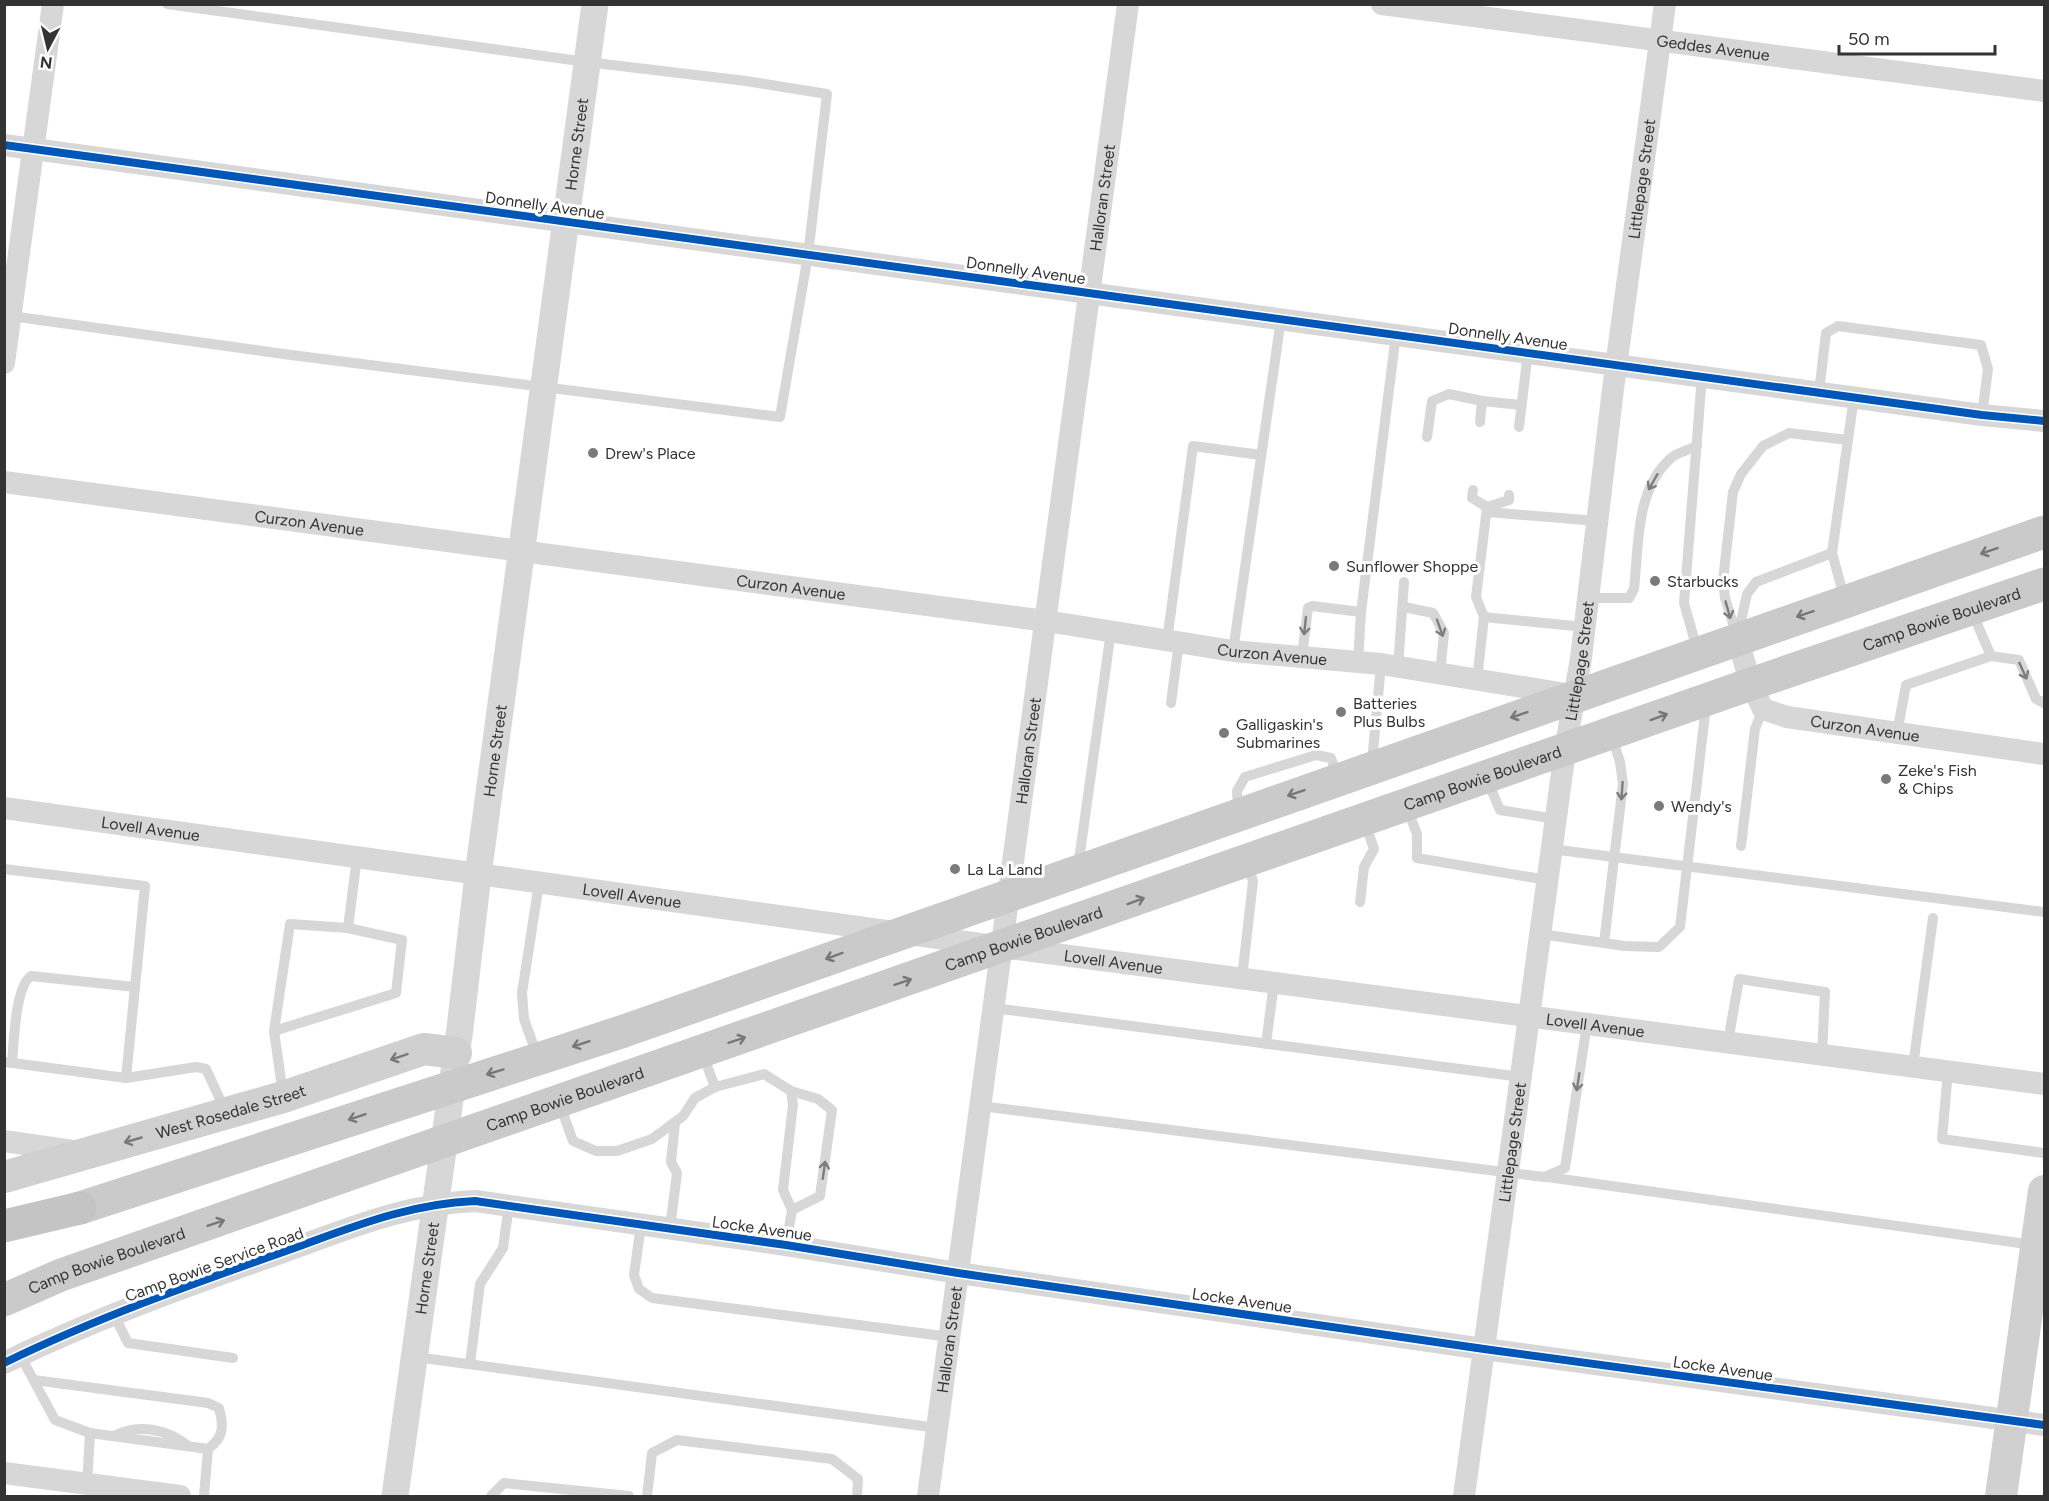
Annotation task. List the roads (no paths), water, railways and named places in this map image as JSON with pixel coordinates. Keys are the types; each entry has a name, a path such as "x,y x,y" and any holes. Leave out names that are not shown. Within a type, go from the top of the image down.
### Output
{"highway":[{"path":"4,1226 80,1208"}],"main road":[{"path":"4,1238 80,1208 452,1085 624,1031 1845,600 2044,532"},
{"name":"Camp Bowie Boulevard","path":"4,1300 61,1275 1706,700 1757,697 1971,610 2044,584"},
{"name":"West Rosedale Street","path":"4,1177 283,1097 424,1049 456,1053"},
{"path":"2001,1497 2044,1191"}],"street":[{"path":"4,363 53,4"},
{"name":"Horne Street","path":"395,1497 416,1357 595,4"},
{"name":"Halloran Street","path":"928,1497 1128,4"},
{"name":"Geddes Avenue","path":"1382,4 2044,91"},
{"name":"Littlepage Street","path":"1464,1497 1564,751 1575,695 1589,598 1617,364 1665,4"},
{"name":"Donnelly Avenue","path":"4,145 1982,415 2044,419"},
{"name":"Curzon Avenue","path":"4,482 1046,621 1233,651 1390,666 1575,695"},
{"path":"1737,638 1757,697"},
{"name":"Curzon Avenue","path":"1757,697 1787,717 2044,754"},
{"name":"Lovell Avenue","path":"4,808 1002,947 2044,1084"},
{"path":"4,1141 90,1153"},
{"name":"Locke Avenue","path":"436,1203 475,1201 509,1205 1484,1349 2044,1425"},
{"name":"Camp Bowie Service Road","path":"12,1359 169,1292 357,1226 436,1203"},
{"path":"4,1473 180,1497"}],"lane":[{"path":"11,315 291,355 780,417 808,255 827,94 746,81 587,62 168,4"},
{"path":"1233,651 1281,319"},
{"path":"1819,392 1826,333 1838,326 1929,337 1982,345 1988,369 1982,415"},
{"path":"1358,663 1361,612 1396,334"},
{"path":"1518,427 1528,352"},
{"path":"1698,652 1684,603 1702,376"},
{"path":"1427,437 1432,401 1449,394 1482,401 1521,405"},
{"path":"1845,600 1832,553 1854,397"},
{"path":"1480,422 1482,401"},
{"path":"1737,638 1725,598 1723,580 1733,492 1741,474 1754,455 1772,440 1789,433 1848,440"},
{"path":"1171,703 1173,641 1193,446 1261,456"},
{"path":"1589,598 1629,598 1634,589 1645,497 1660,471 1673,456 1697,446"},
{"path":"1473,490 1472,498 1487,510 1598,521"},
{"path":"1487,510 1509,500 1509,495"},
{"path":"1477,680 1484,617 1476,597 1487,510"},
{"path":"1737,638 1747,594 1756,582 1832,553"},
{"path":"1371,767 1404,607 1404,582"},
{"path":"1302,656 1308,608 1312,606 1361,612"},
{"path":"1404,607 1433,613 1444,633 1440,674"},
{"path":"1971,610 1990,656"},
{"path":"1484,617 1585,627"},
{"path":"1078,870 1111,631"},
{"path":"1897,733 1906,686 1990,656 2019,660 2036,699 2044,703"},
{"path":"1741,846 1757,697"},
{"path":"1540,934 1604,943 1659,947 1680,927 1706,700"},
{"path":"1604,943 1616,858 1623,784 1620,762 1611,734"},
{"path":"1486,777 1500,810 1555,819"},
{"path":"1406,805 1417,834 1417,858 1547,880"},
{"path":"1359,902 1364,867 1374,849 1364,820"},
{"path":"1551,849 1670,865 1688,864 2044,912"},
{"path":"348,928 357,857"},
{"path":"1242,978 1253,881 1246,862"},
{"path":"4,869 145,886 126,1078"},
{"path":"538,1058 524,1018 522,993 539,883"},
{"path":"1913,1066 1934,918"},
{"path":"274,1031 396,993 402,940 348,928 290,924 274,1031 283,1097"},
{"path":"135,987 31,976 24,980 8,1062 126,1078 196,1067 206,1069 226,1113"},
{"path":"1728,1042 1739,979 1825,992 1822,1054"},
{"path":"1266,1044 1274,983"},
{"path":"994,1008 1521,1077"},
{"path":"1544,1177 1565,1168 1587,1024"},
{"path":"701,1052 715,1087"},
{"path":"1948,1071 1942,1139 2044,1153"},
{"path":"558,1102 573,1141 596,1151 617,1151 652,1140 675,1122 695,1098 715,1087 764,1074 791,1091 818,1099 832,1110 820,1196 792,1210"},
{"path":"786,1245 792,1210 783,1190 793,1105 791,1091"},
{"path":"981,1106 1544,1177 2037,1245"},
{"path":"670,1228 677,1173 671,1162 675,1122"},
{"path":"470,1364 480,1284 503,1248 509,1205"},
{"path":"641,1225 634,1275 639,1289 652,1298 950,1337"},
{"path":"114,1315 128,1343 233,1358"},
{"path":"416,1357 938,1428"},
{"path":"12,1359 34,1380 55,1420 90,1433 208,1449 220,1440 223,1425 219,1408 208,1403 34,1380"},
{"path":"87,1484 90,1433"},
{"path":"647,1497 652,1453 677,1440 832,1459 858,1479 856,1497"},
{"path":"204,1497 208,1449"},
{"path":"491,1497 504,1483 629,1497"}],"place":[{"name":"Drew's Place","path":"593,453"},
{"name":"Sunflower Shoppe","path":"1334,566"},
{"name":"Starbucks","path":"1655,581"},
{"name":"Batteries Plus Bulbs","path":"1341,712"},
{"name":"Galligaskin's Submarines","path":"1224,733"},
{"name":"Zeke's Fish & Chips","path":"1886,779"},
{"name":"Wendy's","path":"1659,806"},
{"name":"La La Land","path":"955,869"}]}
